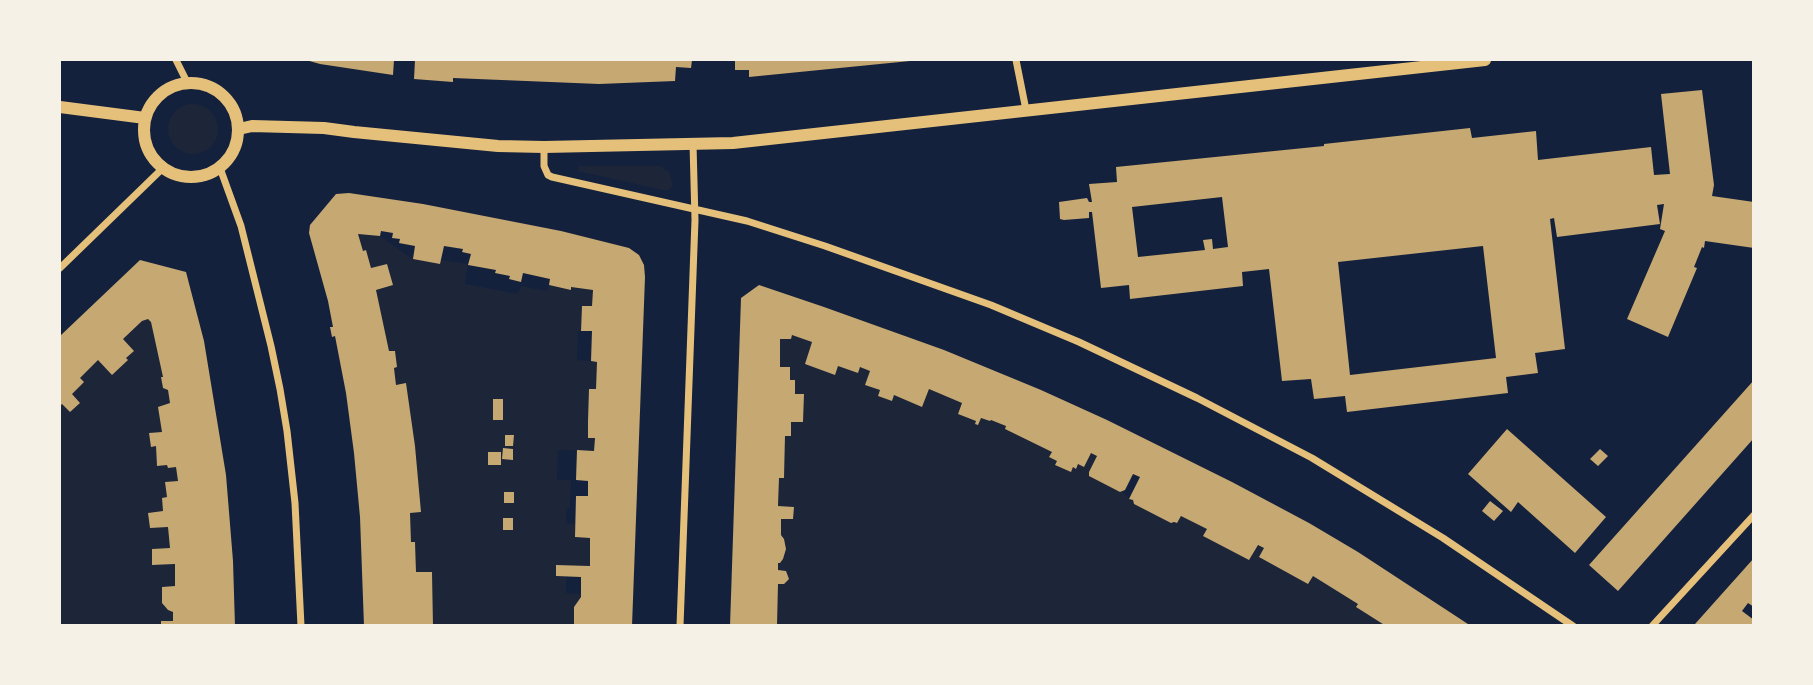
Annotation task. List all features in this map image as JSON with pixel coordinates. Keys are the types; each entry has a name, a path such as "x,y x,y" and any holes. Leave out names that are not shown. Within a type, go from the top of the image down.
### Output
{"street":[{"path":"176,60 187,82"},
{"path":"1016,60 1026,110"},
{"path":"239,129 251,126 324,128 477,144 544,147 733,143 1485,60"},
{"path":"187,82 209,86 219,91 233,108 239,129 234,151 220,168 198,177 174,174 163,168 149,151 144,130 149,107 156,98 165,90 187,82"},
{"path":"60,107 145,118"},
{"path":"680,625 695,209 693,144"},
{"path":"544,147 545,170 552,177 747,221 990,305 1079,342 1197,398 1312,458 1503,577 1573,625"},
{"path":"60,268 163,168"},
{"path":"220,168 241,226 280,389 295,503 301,625"},
{"path":"1652,625 1753,517"}],"shaded area":[{"path":"193,104 211,111 218,129 211,147 193,154 175,147 168,129 175,111"},
{"path":"579,166 660,166 669,172 673,185 669,190 663,190 578,171"},
{"path":"358,234 380,236 413,259 440,264 441,260 468,264 465,284 518,294 521,286 547,291 549,285 570,290 571,287 593,290 592,306 582,307 577,360 597,362 596,389 588,438 595,438 594,451 558,450 557,480 571,480 570,508 566,509 566,523 575,524 575,537 590,538 590,566 556,565 556,576 566,577 566,593 581,594 574,607 574,625 433,625 432,572 416,572 415,543 411,542 410,513 421,512 406,384 396,385 395,351 389,351 376,290 393,285 387,264 371,268"},
{"path":"148,319 158,350 163,388 168,390 170,403 165,404 162,432 149,433 151,446 156,446 157,466 176,467 178,481 165,482 167,497 162,498 163,511 148,513 150,528 168,527 170,548 152,549 152,565 175,564 175,586 162,587 162,603 173,612 173,621 161,626 60,626 60,406 62,404 70,412 80,403 72,394 80,378 98,360 126,358 133,351 123,339 142,321"},
{"path":"792,335 812,342 805,364 835,374 838,366 858,373 860,367 870,371 866,385 880,390 878,396 892,401 894,395 922,406 929,389 962,403 958,414 976,421 975,424 981,418 1006,426 1005,429 1052,452 1049,457 1057,461 1055,465 1071,471 1078,464 1084,467 1091,453 1097,456 1089,472 1090,476 1124,492 1134,504 1171,523 1177,523 1181,516 1207,529 1204,537 1249,560 1258,545 1264,548 1260,557 1308,583 1313,576 1358,604 1386,626 777,626 778,584 784,584 789,579 786,571 778,570 778,563 783,559 786,549 781,535 781,519 793,519 793,508 778,506 779,478 784,478 785,436 791,422 803,422 804,394 795,394 795,381 790,380 790,368 780,367 780,339 790,339"}],"building":[{"path":"306,60 394,60 393,75 320,64"},
{"path":"415,60 692,60 691,68 676,67 675,81 599,84 414,79"},
{"path":"735,60 910,61 749,77 749,70 735,70"},
{"path":"1702,90 1714,185 1712,196 1754,202 1754,248 1705,241 1694,267 1697,268 1668,337 1627,319 1665,231 1660,229 1664,204 1657,205 1660,224 1557,237 1554,218 1550,219 1565,349 1535,353 1538,373 1506,377 1508,393 1347,412 1345,396 1314,399 1311,379 1282,381 1269,269 1242,272 1243,286 1130,299 1129,285 1101,288 1092,212 1089,212 1089,218 1060,219 1059,202 1087,198 1092,202 1089,184 1117,182 1116,167 1470,128 1472,138 1536,131 1538,160 1651,147 1654,175 1670,174 1661,94","holes":["1222,197 1228,247 1213,249 1212,239 1203,240 1205,250 1138,257 1132,207","1483,246 1496,358 1350,375 1338,262"]},
{"path":"349,193 423,204 561,231 629,248 639,255 644,265 645,277 632,626 574,626 574,607 581,597 581,577 556,576 556,565 590,566 590,538 575,537 576,496 588,496 588,481 576,480 577,450 594,451 595,438 588,438 588,421 589,389 596,389 597,362 591,361 592,331 581,331 582,306 592,306 593,290 571,287 571,290 549,285 550,279 523,273 521,282 509,279 510,276 495,273 496,270 468,265 471,254 462,252 463,249 444,246 440,264 413,259 415,246 399,243 400,239 392,238 393,233 381,231 380,236 358,234 371,268 387,264 393,285 376,290 389,351 395,351 396,385 406,383 421,512 410,513 411,542 415,542 416,572 432,572 433,626 364,626 360,517 346,393 335,336 332,337 330,327 333,327 328,301 309,233 310,225 336,194"},
{"path":"140,260 186,272 204,341 226,475 235,626 161,626 161,621 173,621 173,612 162,603 162,587 175,586 175,564 152,565 152,549 170,548 168,527 150,528 148,513 163,511 162,498 167,497 165,482 178,481 176,467 157,466 156,446 151,447 149,433 162,432 158,407 170,403 168,390 163,388 151,322 148,319 142,321 123,339 134,351 112,375 98,360 80,378 84,382 72,394 80,403 70,412 62,404 60,406 60,336"},
{"path":"759,285 944,350 1107,420 1309,523 1471,626 1386,626 1356,607 1358,604 1313,576 1308,584 1259,557 1264,548 1258,545 1249,560 1203,536 1207,529 1181,516 1177,523 1171,523 1134,504 1133,500 1129,499 1140,477 1133,474 1125,490 1120,492 1089,476 1097,456 1091,453 1084,467 1078,464 1071,472 1055,465 1057,461 1049,457 1052,452 991,420 981,418 978,425 975,424 976,421 958,414 962,403 929,389 922,407 894,395 892,401 878,396 880,390 865,385 870,371 860,367 858,373 838,366 835,375 805,364 812,342 792,335 791,339 780,339 780,367 790,367 790,380 795,380 795,394 804,394 803,422 791,422 791,436 785,436 784,478 779,478 778,506 794,507 793,519 781,519 781,535 786,549 783,559 778,563 778,570 786,571 789,579 784,584 778,584 777,626 730,626 741,298"},
{"path":"1754,380 1754,438 1618,591 1589,565"},
{"path":"493,399 503,399 503,420 493,420"},
{"path":"1507,429 1606,517 1575,553 1518,502 1511,512 1468,474"},
{"path":"505,435 514,435 513,446 505,446"},
{"path":"503,448 513,449 513,460 502,459"},
{"path":"1600,449 1608,456 1598,466 1590,459"},
{"path":"488,452 501,452 501,465 488,465"},
{"path":"504,492 514,492 514,503 504,503"},
{"path":"1490,501 1503,511 1494,521 1482,511"},
{"path":"503,518 513,518 513,530 503,530"},
{"path":"1754,558 1754,607 1748,603 1742,611 1754,620 1754,626 1696,626 1695,624"}]}
